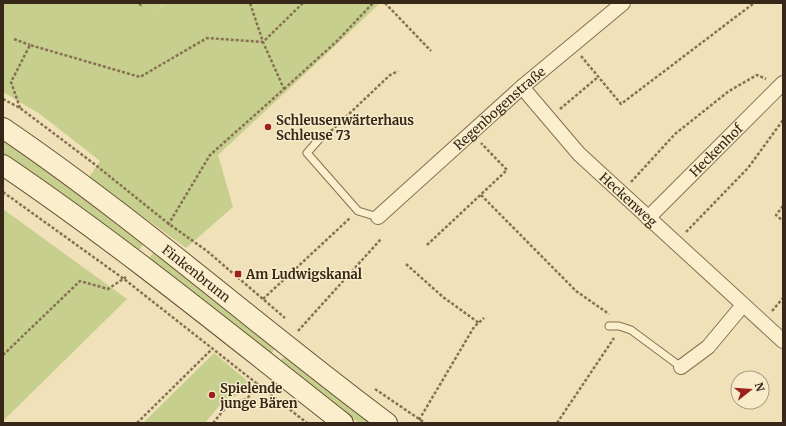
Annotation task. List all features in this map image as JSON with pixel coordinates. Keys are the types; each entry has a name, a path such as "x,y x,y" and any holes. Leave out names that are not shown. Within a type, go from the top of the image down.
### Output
{"main road":[{"name":"Finkenbrunn","path":"3,128 86,186 387,423"},
{"name":"Finkenbrunn","path":"3,165 86,222 138,261 343,423"}],"street":[{"name":"Regenbogenstraße","path":"378,217 470,132 623,3"},
{"name":"Heckenhof","path":"648,218 782,85"},
{"name":"Heckenweg","path":"522,87 579,154 783,341"},
{"path":"681,367 708,347 743,305"}],"lane":[{"path":"322,136 307,153 358,211 378,217"},
{"path":"609,326 619,326 631,330 681,367"}],"path":[{"path":"139,3 141,5 143,3"},
{"path":"250,3 263,42 284,89"},
{"path":"14,39 140,77 207,38 263,42 303,3"},
{"path":"156,240 169,224 210,155 337,41 373,3"},
{"path":"385,3 431,51"},
{"path":"572,45 621,104 754,3"},
{"path":"20,108 11,82 30,45"},
{"path":"322,136 331,131 390,75 398,71"},
{"path":"621,193 675,134 729,91 757,75 782,85"},
{"path":"548,118 598,77"},
{"path":"3,99 20,108 93,163 169,224 207,251 237,275 289,322"},
{"path":"676,243 748,168 783,120"},
{"path":"427,244 507,170 470,132"},
{"path":"3,192 124,279 307,423"},
{"path":"481,195 576,292 612,316 619,326 615,337 557,423"},
{"path":"783,206 776,214 783,221"},
{"path":"263,299 358,211"},
{"path":"299,331 381,239"},
{"path":"406,264 443,297 479,323"},
{"path":"3,355 80,281 108,289 124,279"},
{"path":"419,420 474,327 484,318"},
{"path":"294,326 304,334"},
{"path":"137,423 212,348"},
{"path":"213,423 232,402 247,399 258,384"},
{"path":"373,387 425,423"}],"green space":[{"path":"3,3 164,3 155,12 165,3 380,3 218,155 233,207 186,248 89,177 100,161 40,114 3,92"},
{"path":"3,139 145,242 139,250 83,208 3,154"},
{"path":"3,209 127,299 3,421"},
{"path":"155,251 275,348 271,354 149,258"},
{"path":"214,353 251,384 240,394 225,399 205,423 143,423"},
{"path":"285,356 370,423 359,423 280,361"}],"place":[{"name":"Schleusenwärterhaus Schleuse 73","path":"268,127"},
{"name":"Am Ludwigskanal","path":"238,274"},
{"name":"Spielende junge Bären","path":"212,395"}]}
